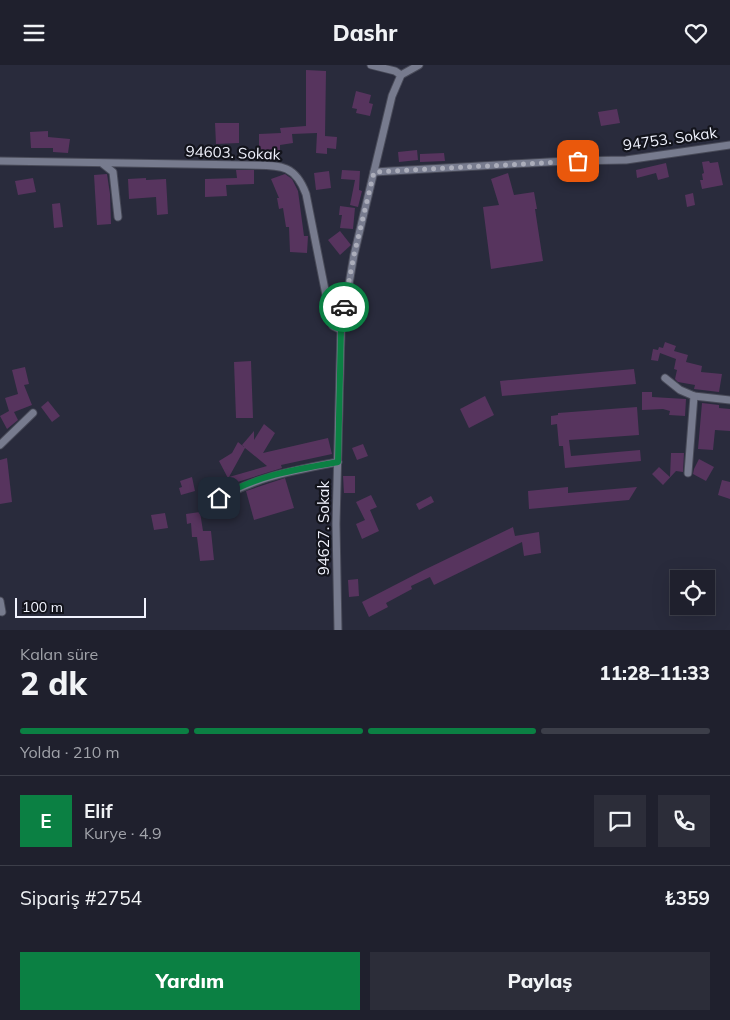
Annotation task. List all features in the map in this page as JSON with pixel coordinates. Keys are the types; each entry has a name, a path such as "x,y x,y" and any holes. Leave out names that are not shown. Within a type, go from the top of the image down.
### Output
{"street":[{"path":"371,65 395,71 401,75 418,65"},
{"name":"94627. Sokak","path":"338,630 336,524 343,308 392,97 401,75"},
{"name":"94753. Sokak","path":"374,172 567,161 626,160 730,145"},
{"name":"94603. Sokak","path":"0,161 262,165 285,168 295,173 303,185 327,300 329,319 333,326 341,330"},
{"path":"103,163 113,172 118,217"},
{"path":"666,378 680,390 694,396 730,400"},
{"path":"688,473 694,396"},
{"path":"0,445 33,413"},
{"path":"207,507 228,492 249,483 293,470 338,462"},
{"path":"0,601 2,612"}],"building":[{"path":"306,70 326,71 325,136 337,137 336,149 327,148 327,154 316,153 317,133 292,134 293,143 280,145 280,155 259,156 259,134 281,133 280,128 306,126"},
{"path":"356,91 371,95 369,103 373,104 370,116 356,113 357,109 352,108"},
{"path":"617,109 620,123 601,126 598,112"},
{"path":"215,123 239,123 239,143 216,144"},
{"path":"48,131 48,137 70,139 68,153 53,152 53,148 31,148 30,132"},
{"path":"417,150 418,160 399,162 398,152"},
{"path":"444,153 445,161 420,162 420,154"},
{"path":"709,161 710,163 718,162 723,185 702,189 700,180 703,180 702,174 704,173 702,162"},
{"path":"666,163 669,177 658,180 656,173 637,178 636,170"},
{"path":"236,170 254,170 254,184 226,185 227,196 205,197 205,179 237,178"},
{"path":"342,170 360,171 359,190 362,191 358,207 350,205 355,180 341,179"},
{"path":"329,171 331,188 316,190 314,173"},
{"path":"508,173 514,195 534,192 543,261 491,269 483,207 499,205 491,179"},
{"path":"107,174 111,224 97,225 94,175"},
{"path":"285,174 292,179 298,191 304,236 308,236 307,253 290,252 289,227 286,227 283,208 279,209 277,198 279,198 271,179"},
{"path":"33,178 36,192 18,195 15,181"},
{"path":"146,178 146,180 166,179 168,214 157,215 156,197 129,199 128,179"},
{"path":"693,193 695,205 687,207 685,195"},
{"path":"60,203 63,227 54,228 52,204"},
{"path":"340,206 355,208 353,229 340,228 342,215 339,215"},
{"path":"340,231 351,245 340,255 328,240"},
{"path":"665,342 676,346 674,351 688,355 686,362 702,366 701,372 722,374 719,392 694,389 695,385 678,382 675,379 677,370 674,369 676,359 660,353 658,361 651,360 653,349 663,348"},
{"path":"251,361 253,418 236,418 234,362"},
{"path":"25,367 29,384 24,385 32,405 14,412 18,420 7,429 0,416 9,411 5,398 18,394 12,370"},
{"path":"634,369 636,384 502,396 500,381"},
{"path":"642,392 652,392 652,397 686,399 685,416 669,415 670,411 663,409 642,410"},
{"path":"485,396 494,415 469,428 460,409"},
{"path":"48,401 60,416 52,422 41,407"},
{"path":"702,403 719,405 719,408 730,409 730,431 715,430 713,450 698,449"},
{"path":"637,407 639,435 569,440 571,456 640,450 641,461 565,468 563,446 559,446 557,424 551,425 551,416 558,415 558,413"},
{"path":"264,424 275,433 263,453 328,438 332,454 281,465 282,468 231,484 219,461 232,453 238,442 244,447 242,445 254,431 254,440","holes":["245,448 267,466 229,477"]},
{"path":"363,444 368,456 357,460 352,448"},
{"path":"671,453 684,453 683,472 676,471 663,485 652,474 659,467 670,477"},
{"path":"7,458 12,502 0,504 0,460"},
{"path":"699,459 714,467 706,481 693,474"},
{"path":"343,476 355,476 355,493 344,493"},
{"path":"192,477 195,491 181,495 179,488 182,487 180,481"},
{"path":"285,478 294,508 254,520 246,491"},
{"path":"722,480 730,482 730,499 718,495"},
{"path":"568,487 568,493 637,487 629,500 529,509 528,491"},
{"path":"371,495 377,507 370,510 379,531 362,539 356,524 365,520 356,502"},
{"path":"431,496 434,502 419,510 416,504"},
{"path":"200,512 203,531 211,531 214,560 200,561 197,537 192,537 191,523 187,524 186,514"},
{"path":"165,513 168,528 154,530 151,515"},
{"path":"513,527 515,536 539,532 541,553 524,556 522,542 434,585 430,577 411,586 412,589 386,603 388,607 369,617 362,602"},
{"path":"358,579 359,596 349,597 348,580"}],"way so far":[{"path":"344,307 354,255 374,172 578,161"}],"route":[{"path":"219,498 236,488 265,478 293,470 338,462 341,330 344,307"}]}
